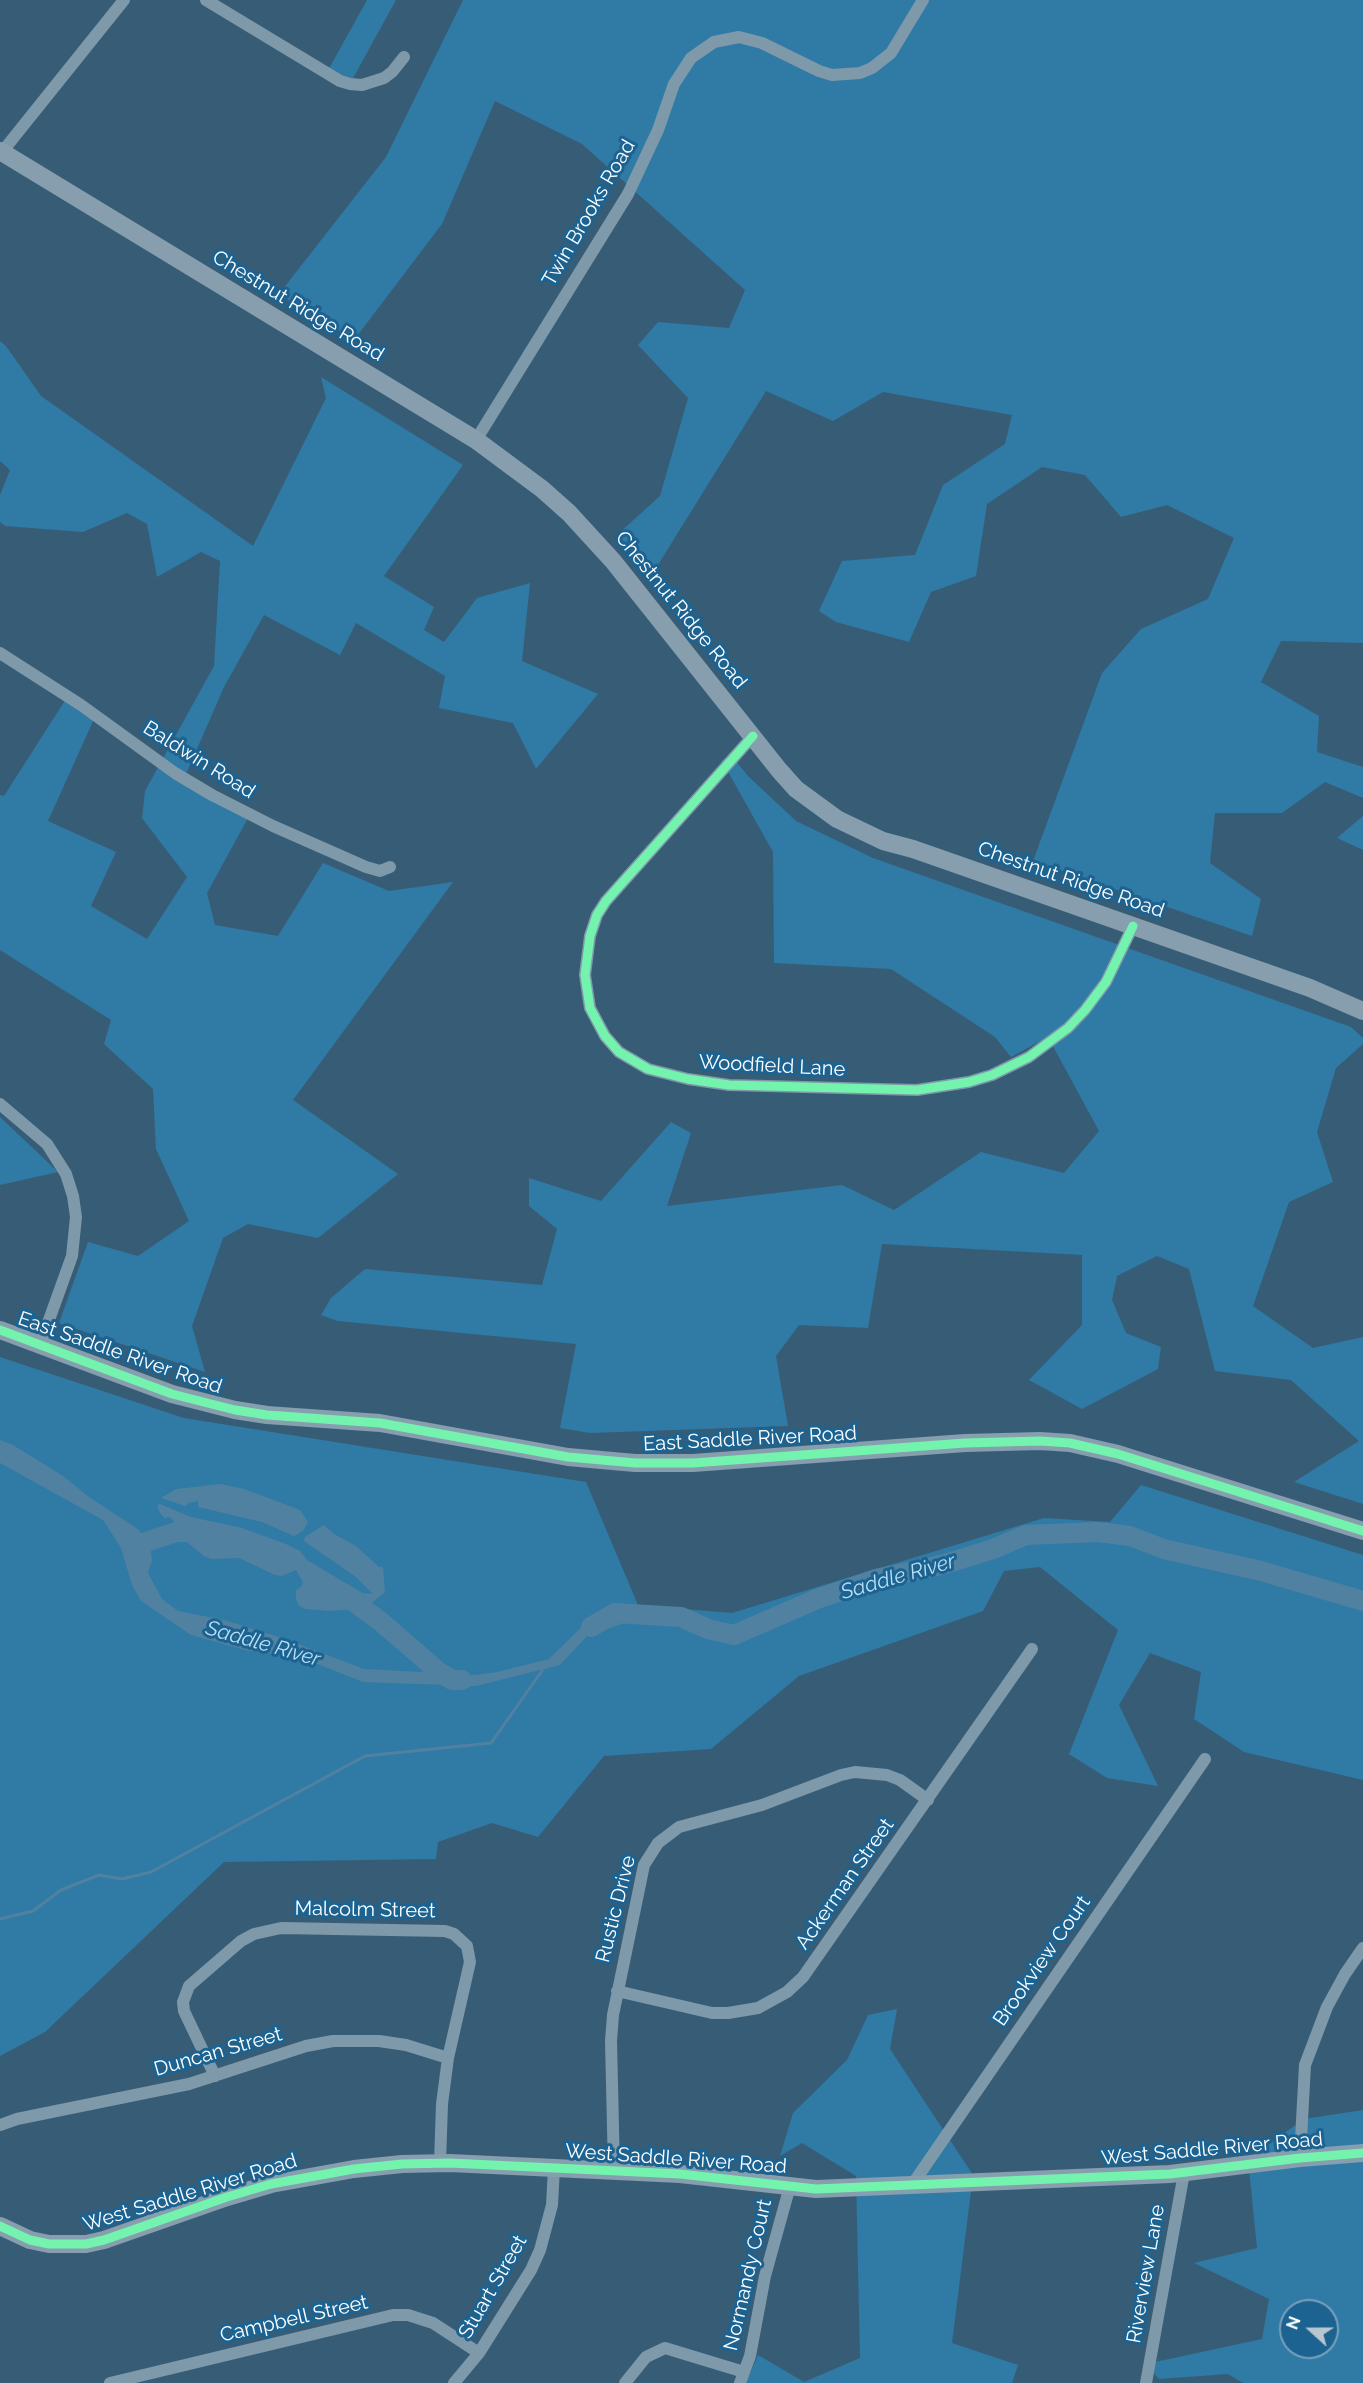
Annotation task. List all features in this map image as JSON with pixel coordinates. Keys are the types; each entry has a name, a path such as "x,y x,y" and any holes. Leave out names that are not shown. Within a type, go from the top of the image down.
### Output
{"street":[{"path":"1,152 124,0"},
{"path":"206,0 340,81 350,84 362,85 384,78 404,57"},
{"name":"Twin Brooks Road","path":"476,440 628,194 650,148 674,84 691,58 714,42 739,36 762,43 832,75 860,73 872,68 891,53 923,0"},
{"name":"Chestnut Ridge Road","path":"1,152 476,440 542,489 595,540 779,770 796,789 837,819 860,831 1310,988 1363,1009"},
{"name":"Baldwin Road","path":"0,653 81,705 175,773 220,799 273,826 366,867 380,871 390,867"},
{"name":"Woodfield Lane","path":"753,736 606,901 597,915 590,936 585,975 590,1008 605,1036 619,1052 648,1069 689,1080 729,1085 917,1090 969,1082 1002,1071 1029,1057 1068,1028 1106,982 1133,926"},
{"path":"0,1104 47,1144 66,1174 73,1196 76,1217 72,1256 40,1345"},
{"name":"East Saddle River Road","path":"0,1330 172,1394 235,1410 381,1423 602,1461 679,1464 965,1443 1040,1441 1070,1443 1118,1454 1363,1531"},
{"name":"Ackerman Street","path":"616,1991 712,2013 743,2012 772,2002 787,1992 803,1977 1032,1649"},
{"name":"Brookview Court","path":"912,2185 1205,1759"},
{"name":"Rustic Drive","path":"614,2171 611,2041 616,1991 644,1865 650,1853 667,1834 679,1827 752,1808 855,1772 887,1775 900,1780 928,1800"},
{"name":"Malcolm Street","path":"215,2076 184,2011 185,1993 189,1986 241,1941 254,1934 281,1928 446,1931 462,1939 470,1954 470,1962 448,2058 442,2104 440,2163"},
{"path":"1300,2158 1305,2065 1327,2007 1345,1974 1363,1948"},
{"name":"Duncan Street","path":"0,2126 17,2119 189,2084 306,2046 333,2041 379,2041 406,2045 448,2058"},
{"name":"West Saddle River Road","path":"0,2226 30,2240 49,2244 86,2244 271,2184 354,2169 440,2163 680,2174 816,2189 1184,2173 1300,2158 1363,2153"},
{"name":"Stuart Street","path":"454,2383 479,2353 531,2270 540,2250 552,2205 554,2168"},
{"name":"Riverview Lane","path":"1146,2383 1184,2173"},
{"name":"Normandy Court","path":"625,2383 646,2357 665,2348 742,2378 750,2356 765,2276 790,2186"},
{"name":"Campbell Street","path":"110,2383 393,2315 408,2315 434,2323 479,2353"}],"shaded area":[{"path":"367,0 396,0 352,80 326,74"},
{"path":"463,0 1363,0 1363,643 1281,641 1261,682 1319,716 1317,752 1363,767 1363,798 1325,782 1282,813 1215,813 1210,863 1261,899 1252,936 1033,861 1102,673 1141,629 1208,599 1234,538 1167,505 1121,517 1085,475 1042,467 987,504 976,576 931,592 909,642 836,622 819,611 842,561 915,555 943,485 1005,444 1012,415 883,392 833,421 766,391 651,576 618,534 660,496 688,398 638,345 658,322 729,328 745,290 582,144 495,101 442,224 354,340 279,294 386,157"},
{"path":"0,341 6,346 41,396 253,546 326,398 321,377 463,465 384,576 434,607 424,630 444,642 477,598 530,583 522,661 598,694 536,769 513,723 439,708 445,676 356,623 340,655 264,615 224,687 183,781 248,818 207,893 215,925 278,936 323,863 389,891 453,882 293,1100 398,1174 318,1238 248,1224 223,1238 192,1326 205,1372 59,1323 88,1242 138,1256 189,1221 156,1149 153,1089 104,1044 111,1020 0,950 0,795 4,796 66,699 94,719 48,821 116,852 91,906 147,939 187,877 142,818 145,791 214,666 220,561 201,552 157,577 147,524 127,513 83,532 5,526 0,522 0,495 10,470 0,461"},
{"path":"730,754 748,776 796,821 873,858 1351,1027 1363,1038 1363,1044 1336,1068 1317,1132 1333,1182 1289,1202 1253,1306 1313,1348 1363,1337 1363,1504 1294,1482 1359,1441 1291,1380 1215,1371 1189,1269 1157,1256 1117,1276 1112,1300 1126,1333 1161,1347 1158,1369 1082,1409 1029,1380 1082,1325 1082,1255 882,1244 868,1328 799,1325 776,1356 788,1426 590,1433 560,1428 576,1344 338,1321 321,1315 331,1298 365,1269 542,1285 557,1229 529,1206 529,1178 601,1201 671,1122 691,1133 667,1206 842,1185 894,1210 981,1152 1064,1173 1099,1131 1048,1037 1011,1057 995,1037 891,969 774,963 773,852 722,761"},
{"path":"1363,816 1363,850 1337,838"},
{"path":"0,1117 58,1172 0,1185"},
{"path":"0,1357 184,1418 586,1482 638,1605 732,1613 1044,1518 1110,1522 1141,1485 1363,1555 1363,1780 1244,1752 1194,1719 1201,1672 1150,1653 1119,1705 1158,1786 1107,1778 1069,1754 1118,1630 1040,1567 1004,1571 983,1611 799,1676 711,1749 604,1756 538,1837 492,1823 438,1842 436,1859 224,1862 45,2032 0,2056"},
{"path":"897,2009 890,2049 973,2175 952,2343 1018,2365 1012,2383 746,2383 758,2355 804,2382 860,2358 856,2176 802,2143 780,2156 793,2113 847,2060 868,2015"},
{"path":"1363,2110 1363,2383 1243,2383 1228,2374 1159,2379 1146,2364 1262,2339 1269,2299 1194,2263 1257,2248 1248,2159 1304,2119"}],"water":[{"path":"0,1440 13,1445 63,1476 89,1497 139,1530 151,1551 152,1561 148,1573 162,1599 178,1611 224,1620 285,1639 364,1669 475,1675 497,1672 549,1659 595,1614 612,1610 622,1624 587,1636 560,1665 476,1686 363,1682 300,1657 249,1651 191,1635 141,1601 132,1585 121,1548 103,1520 0,1463"},
{"path":"221,1484 244,1489 300,1510 308,1522 303,1531 294,1536 262,1522 198,1507 198,1501 185,1506 161,1498 176,1489"},
{"path":"160,1504 191,1517 242,1528 286,1544 300,1551 307,1560 354,1588 363,1593 373,1594 356,1577 304,1541 305,1537 324,1525 334,1534 356,1546 379,1567 383,1567 385,1592 373,1602 353,1609 330,1611 305,1609 298,1605 296,1598 296,1590 303,1582 296,1570 282,1576 275,1575 239,1558 212,1559 204,1556 183,1539 175,1529 173,1520 169,1517 165,1518 160,1513 157,1505"}],"waterway":[{"name":"Saddle River","path":"126,1533 137,1545 176,1532 203,1532"},
{"name":"Saddle River","path":"591,1627 615,1613 681,1617 708,1629 734,1635 817,1599 876,1579 945,1564 993,1549 1026,1535 1098,1532 1130,1536 1164,1549 1261,1571 1363,1601"},
{"name":"Saddle River","path":"339,1591 380,1621 439,1672 452,1680 462,1680"},
{"path":"0,1919 33,1911 61,1890 99,1875 122,1879 151,1872 365,1756 491,1743 544,1668"}],"cycle path":[{"path":"753,736 606,901 597,915 590,936 585,975 590,1008 605,1036 619,1052 648,1069 688,1079 729,1085 917,1090 969,1082 992,1075 1029,1057 1068,1028 1106,982 1133,926"},
{"path":"0,1330 172,1394 235,1410 267,1415 380,1423 568,1457 635,1463 693,1463 965,1443 1040,1441 1070,1443 1118,1454 1363,1531"},
{"path":"0,2226 30,2240 49,2244 86,2244 271,2184 354,2169 402,2164 450,2163 680,2174 816,2189 1170,2174 1300,2158 1363,2153"}]}
